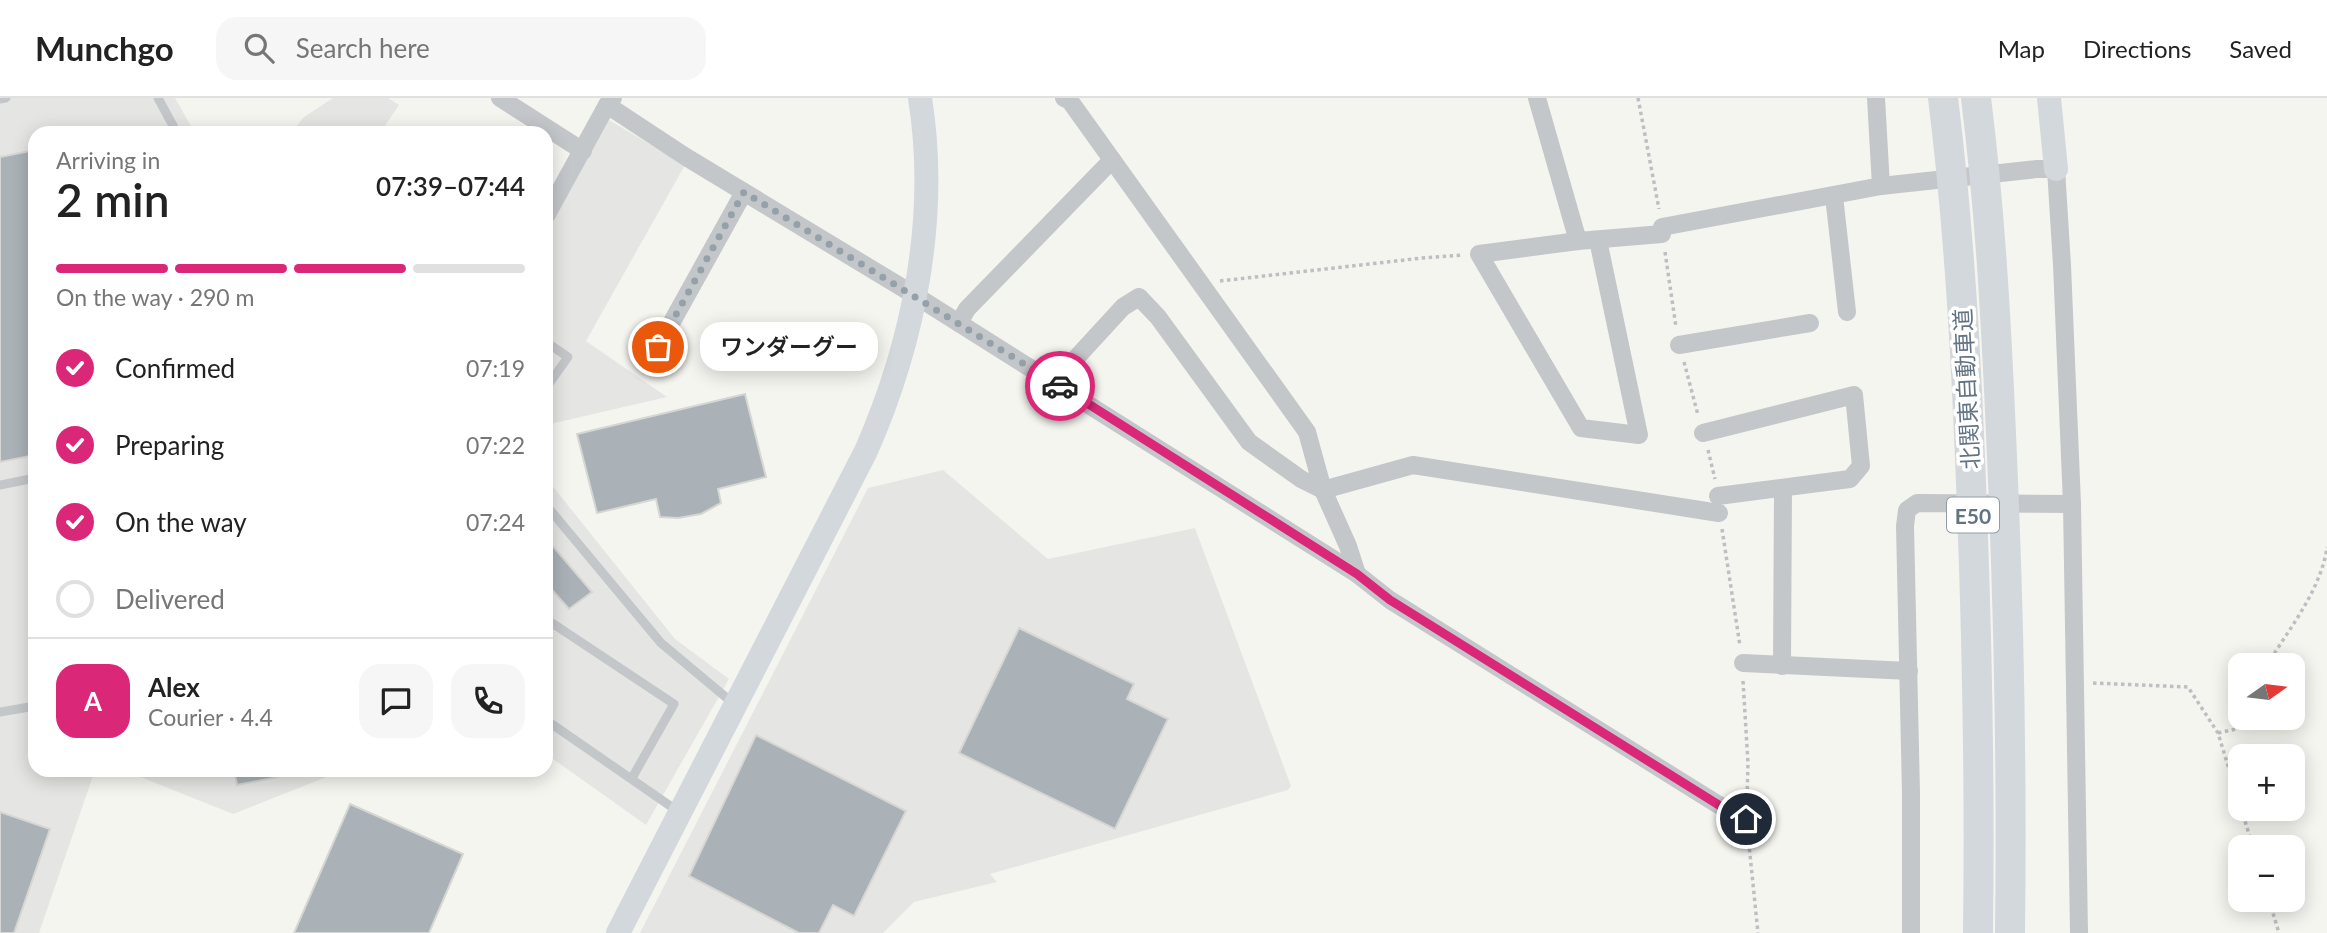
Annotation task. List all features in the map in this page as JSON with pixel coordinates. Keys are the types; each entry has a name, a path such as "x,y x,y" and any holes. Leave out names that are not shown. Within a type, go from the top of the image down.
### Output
{"highway":[{"name":"北関東自動車道","path":"1943,98 1949,143 1968,408 1976,603 1978,933"},
{"name":"北関東自動車道","path":"1976,98 1982,142 1998,364 2006,549 2010,933"}],"street":[{"path":"500,98 544,126"},
{"path":"618,933 866,451 883,413 905,347 916,296 924,220 926,161 920,98"},
{"path":"1537,98 1578,241"},
{"path":"1875,98 1889,185"},
{"path":"2049,98 2046,169 2063,279 2065,503 2076,682 2079,933"},
{"path":"1074,99 1112,160 1307,432 1323,490 1348,546 1357,574"},
{"path":"553,204 610,101 744,192 1054,382 1573,715 1730,812 1746,819"},
{"path":"553,132 583,151"},
{"path":"959,323 967,309 1112,160"},
{"path":"1598,240 1639,435 1581,428 1479,254 1662,230 1889,185 2046,169"},
{"path":"658,347 744,192"},
{"path":"1834,196 1847,313"},
{"path":"1054,382 1123,307 1139,297 1158,317 1249,442 1301,479 1323,490 1413,465 1719,505 1783,489 1850,479 1861,466 1854,395 1703,433"},
{"path":"1679,345 1810,323"},
{"path":"1782,666 1783,489"},
{"path":"1911,933 1905,526 1907,510 1917,503 2065,503"},
{"path":"1742,663 1909,671"}],"lane":[{"path":"0,99 6,98"},
{"path":"158,98 173,126"},
{"path":"553,347 568,357 553,377"},
{"path":"0,485 28,479"},
{"path":"553,513 660,643 736,705"},
{"path":"553,624 674,704 632,778"},
{"path":"0,712 28,707"},
{"path":"553,725 680,813"}],"path":[{"path":"1200,283 1479,254"},
{"path":"2274,653 2308,598 2325,560 2327,547"},
{"path":"2076,682 2188,687 2218,733 2228,765"},
{"path":"2218,733 2232,730"},
{"path":"2273,912 2279,933"}],"shaded area":[{"path":"0,98 175,98 191,126 28,126 28,777 93,777 39,933 0,933"},
{"path":"333,98 388,98 399,105 385,126 297,126 304,117"},
{"path":"609,120 685,165 586,341 667,397 553,423 553,218"},
{"path":"943,470 1048,559 1195,528 1291,786 1288,790 990,874 997,882 914,902 883,933 640,933 868,488"},
{"path":"553,487 675,639 729,679 646,825 553,759"},
{"path":"140,777 326,777 233,814"}],"building":[{"path":"28,151 28,456 0,462 0,157"},
{"path":"745,394 766,477 718,489 721,503 701,514 678,518 660,517 656,499 597,513 577,434"},
{"path":"553,546 592,592 569,609 553,591"},
{"path":"1019,628 1134,684 1127,699 1168,719 1115,829 959,753"},
{"path":"756,735 906,811 854,916 833,905 819,933 799,933 689,876"},
{"path":"235,777 278,777 237,785"},
{"path":"350,804 463,854 429,933 294,933"},
{"path":"0,812 50,829 14,933 0,933"}],"way so far":[{"path":"658,347 744,192 1060,386"}],"place":[{"name":"ワンダーグー","path":"658,347"}],"route":[{"path":"1060,386 1357,574 1390,600 1730,812 1746,819"}]}
